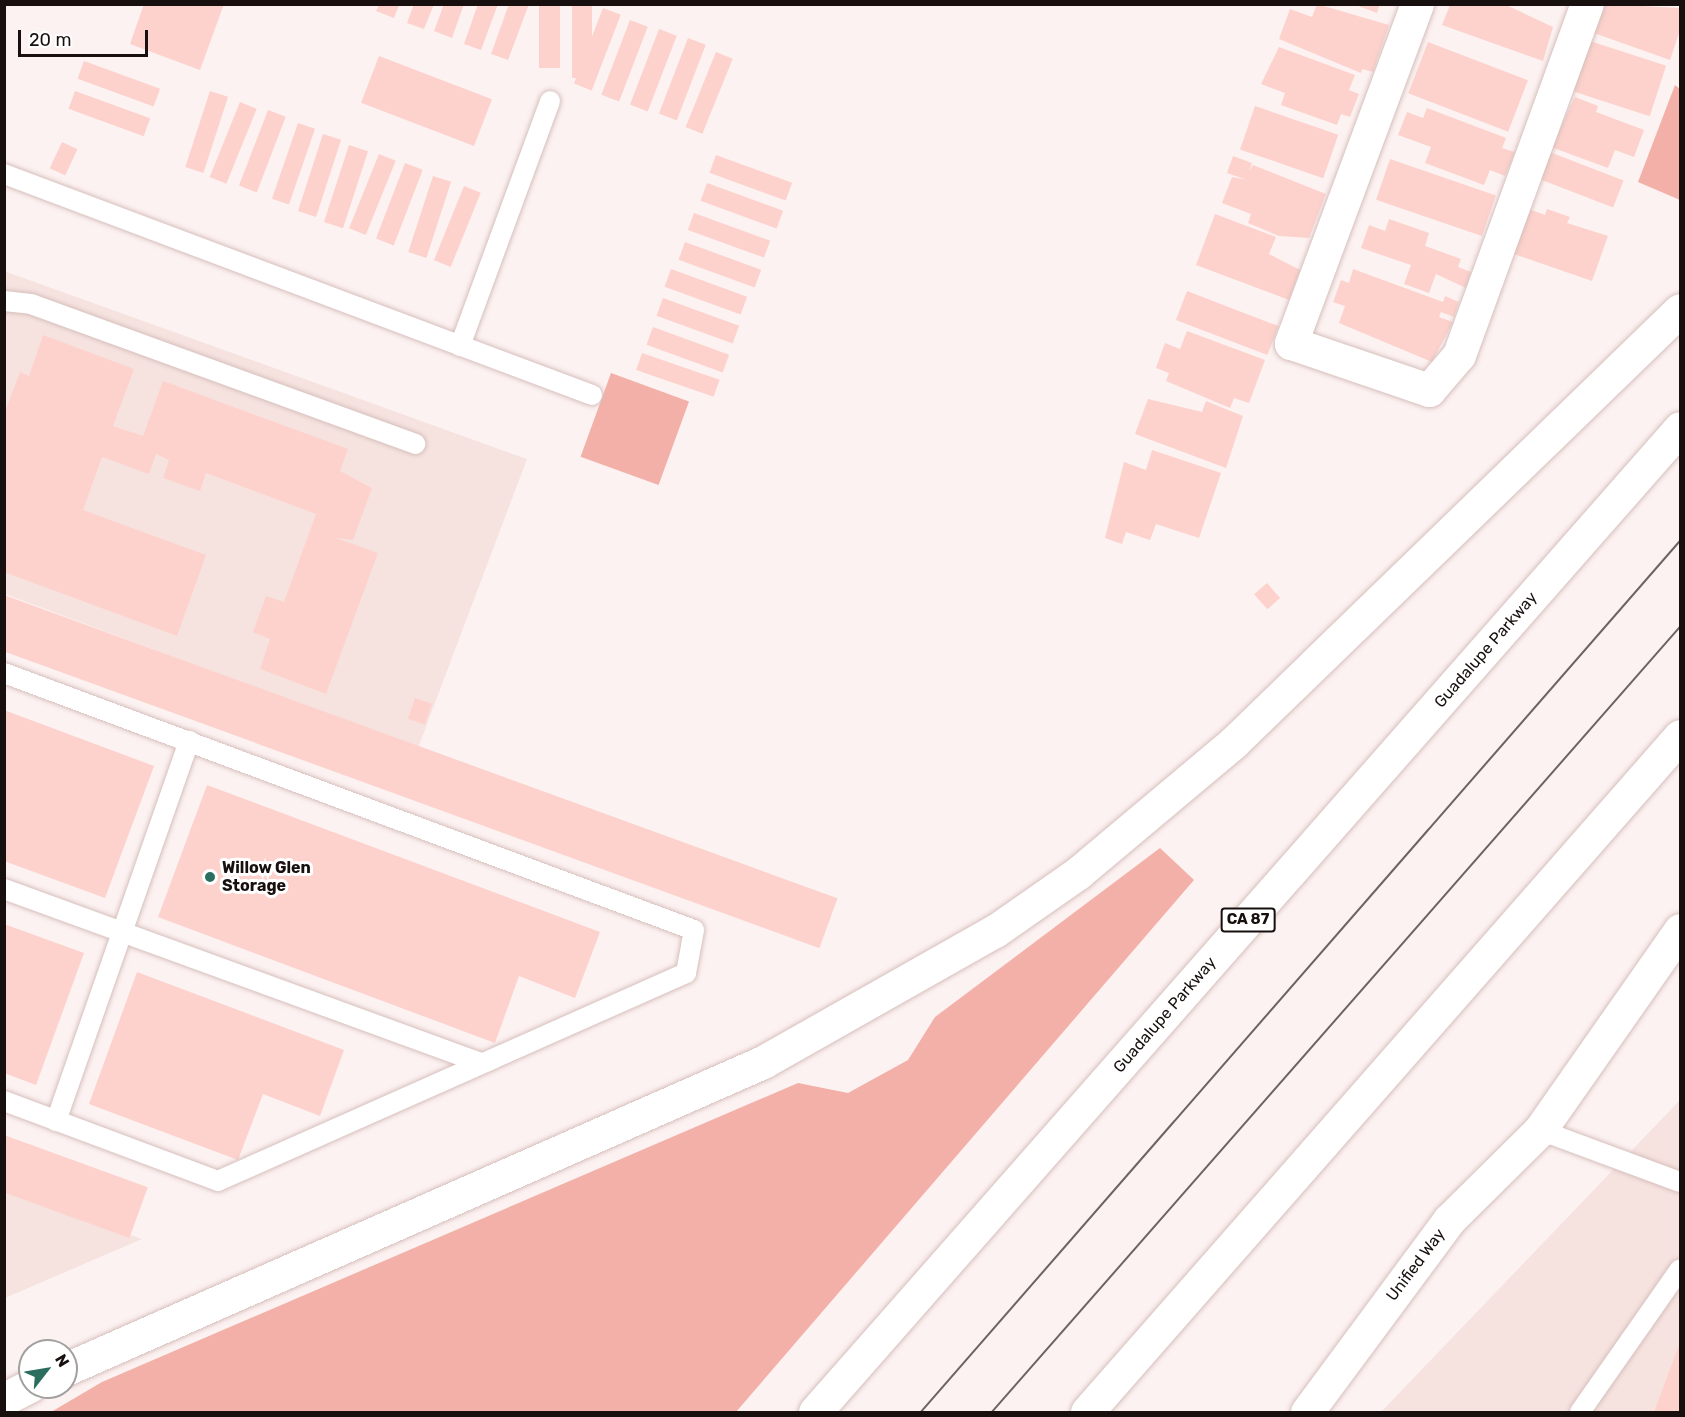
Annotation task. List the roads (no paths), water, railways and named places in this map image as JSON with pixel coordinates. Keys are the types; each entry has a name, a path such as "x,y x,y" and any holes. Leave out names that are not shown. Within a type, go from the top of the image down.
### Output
{"main road":[{"path":"1417,4 1292,342 1429,390 1459,355 1587,4"},
{"path":"78,1364 763,1062 995,932 1078,873 1233,743 1680,310"},
{"name":"Guadalupe Parkway","path":"815,1413 1680,429"},
{"path":"1087,1413 1680,736"},
{"name":"Unified Way","path":"1307,1413 1449,1220 1540,1130 1680,930"},
{"path":"4,1399 18,1392"}],"lane":[{"path":"460,346 550,101"},
{"path":"4,174 592,395"},
{"path":"4,301 31,304 415,444"},
{"path":"4,673 694,930 686,973 218,1180 4,1101"},
{"path":"56,1120 120,932 189,741"},
{"path":"4,889 481,1063"},
{"path":"1540,1130 1680,1182"},
{"path":"1580,1413 1680,1269"}],"tram line":[{"path":"921,1412 1680,541"},
{"path":"992,1412 1680,627"}],"place":[{"name":"Willow Glen Storage","path":"210,877"}]}
